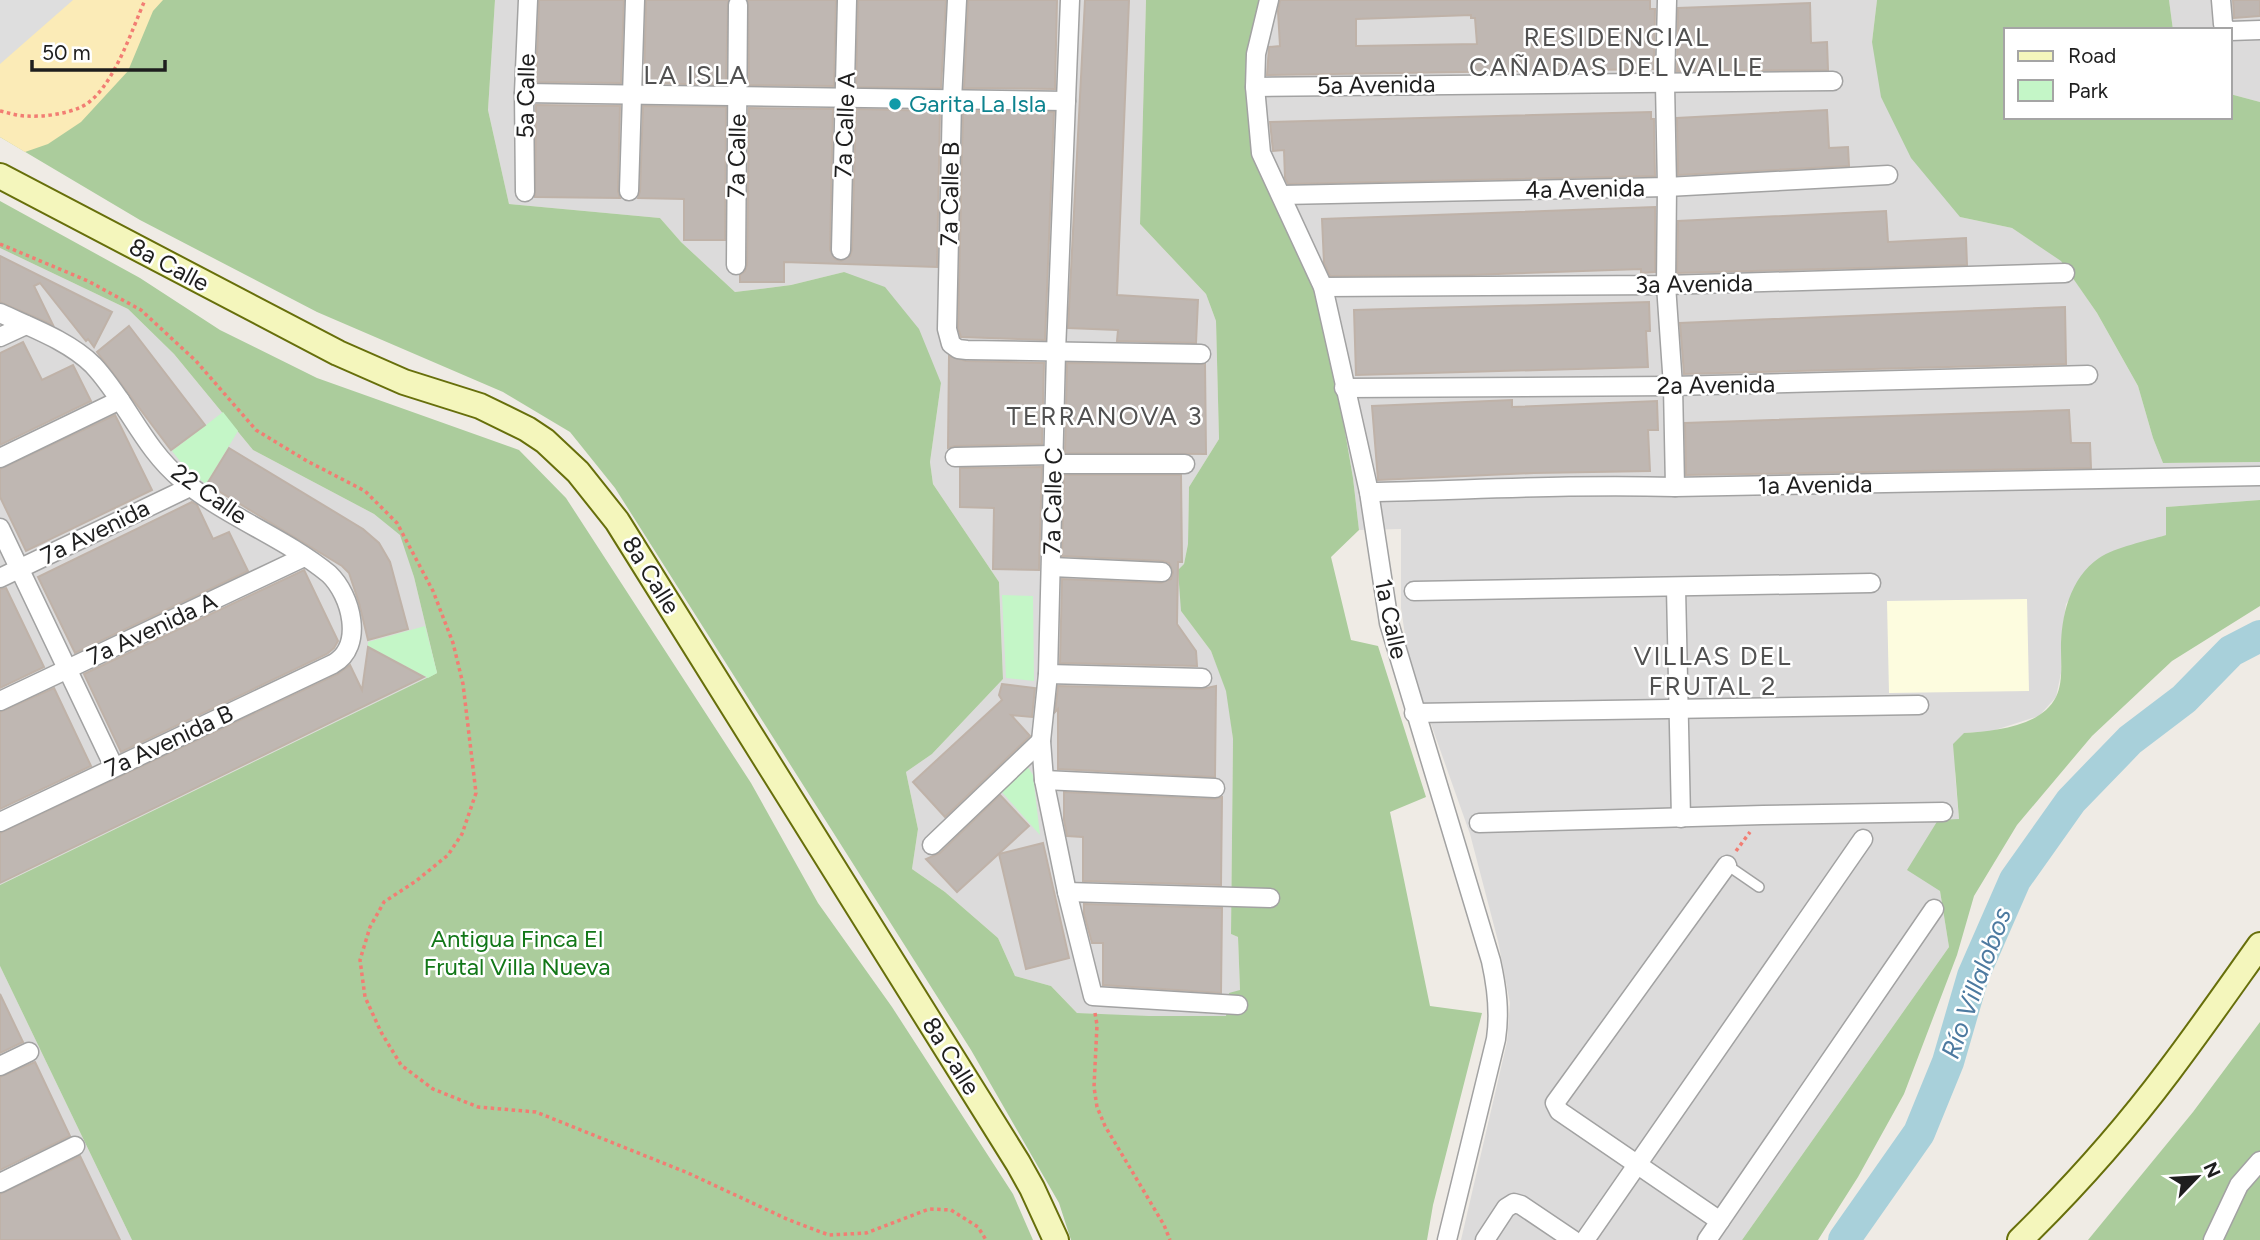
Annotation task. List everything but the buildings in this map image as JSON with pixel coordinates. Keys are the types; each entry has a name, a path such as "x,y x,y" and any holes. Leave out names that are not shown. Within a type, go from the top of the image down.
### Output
{"main road":[{"name":"8a Calle","path":"0,176 355,361 404,382 480,406 506,418 545,441 578,472 617,521 1018,1163 1056,1240"},
{"path":"2020,1240 2143,1104 2260,945"}],"street":[{"name":"5a Calle","path":"525,192 524,93 528,0"},
{"path":"629,191 635,0"},
{"name":"7a Calle A","path":"841,250 847,0"},
{"name":"7a Calle B","path":"957,0 947,329 951,344 958,349 967,350 1056,352"},
{"name":"7a Calle C","path":"1070,0 1056,352 1048,674 1041,741 1044,780 1067,892 1093,996"},
{"name":"1a Calle","path":"1269,0 1256,54 1255,87 1261,153 1322,287 1369,492 1389,623 1491,961 1499,1004 1489,1075 1447,1240"},
{"path":"1667,0 1666,285 1673,386 1675,487"},
{"path":"2221,0 2227,28"},
{"name":"7a Calle","path":"736,265 738,5"},
{"path":"2232,29 2260,30"},
{"name":"5a Avenida","path":"1255,87 1833,81"},
{"path":"524,93 1066,101"},
{"name":"4a Avenida","path":"1282,195 1667,187 1888,176"},
{"name":"3a Avenida","path":"1322,287 1666,285 2065,273"},
{"name":"22 Calle","path":"0,313 83,357 120,400 160,457 190,486 336,580 348,606 351,635 339,661"},
{"path":"0,337 26,325"},
{"path":"1056,352 1201,354"},
{"name":"2a Avenida","path":"1345,388 1673,386 2088,375"},
{"path":"0,458 120,400"},
{"path":"955,457 1185,464"},
{"name":"1a Avenida","path":"1369,492 1594,485 1675,487 2260,476"},
{"name":"7a Avenida","path":"0,578 190,486"},
{"path":"0,528 114,767"},
{"name":"7a Avenida A","path":"0,701 304,557"},
{"path":"1052,567 1162,572"},
{"path":"1414,591 1871,583"},
{"path":"1676,588 1681,818"},
{"name":"7a Avenida B","path":"0,822 339,661"},
{"path":"1048,674 1202,678"},
{"path":"1414,713 1919,705"},
{"path":"932,845 1041,741"},
{"path":"1044,780 1215,788"},
{"path":"1479,823 1943,813"},
{"path":"1585,1240 1863,839"},
{"path":"1720,1222 1559,1111 1555,1102 1727,864"},
{"path":"1067,892 1270,898"},
{"path":"1707,1240 1934,909"},
{"path":"1093,996 1238,1005"},
{"path":"0,1066 29,1052"},
{"path":"0,1183 75,1146"},
{"path":"2213,1240 2239,1185 2260,1161"},
{"path":"1485,1240 1506,1208 1514,1203 1573,1240"}],"lane":[{"path":"1727,864 1759,887"}],"path":[{"path":"0,111 26,116 83,107 99,93 116,65 145,0"},
{"path":"0,244 88,281 141,310 196,362 256,430 307,461 365,491 397,523 433,590 453,643 463,684 476,793 463,834 448,855 384,902 370,927 360,960 365,997 381,1032 401,1065 433,1089 478,1107 536,1112 688,1173 789,1220 829,1235 866,1233 929,1209 951,1210 978,1227 986,1240"},
{"path":"1727,864 1763,815"},
{"path":"1093,996 1097,1026 1094,1087 1097,1107 1105,1126 1164,1225 1170,1240"}],"shaded area":[{"path":"0,0 73,0 0,64"},
{"path":"495,0 1146,0 1140,224 1206,294 1216,321 1219,439 1189,487 1188,544 1181,611 1211,651 1227,691 1233,739 1231,934 1238,937 1240,990 1226,1016 1149,1017 1077,1013 1051,986 1015,976 998,938 945,892 912,869 918,829 906,772 932,754 1003,679 999,582 933,484 930,462 941,383 844,272 791,285 735,292 681,242 660,218 509,204 488,110"},
{"path":"1264,0 1877,0 1872,42 1960,217 2012,228 2061,260 2097,313 2138,386 2163,463 2260,462 2260,500 2166,507 2166,535 2099,558 2066,604 2061,642 2061,673 2056,697 2039,716 1992,731 1964,733 1955,773 1959,819 1940,891 1949,947 1742,1240 1461,1240 1507,1042 1510,1003 1498,941 1470,834 1409,662 1401,608 1401,529 1359,530 1353,478 1329,339 1258,168 1251,142"},
{"path":"2169,0 2260,0 2260,102 2232,95 2232,28 2173,28"},
{"path":"0,248 128,309 174,354 253,450 374,514 401,535 437,673 0,885"},
{"path":"2027,599 2029,691 1889,693 1887,601"},
{"path":"0,966 105,1184 132,1240 0,1240"}],"green space":[{"path":"73,0 495,0 488,110 509,204 660,218 681,242 735,292 791,285 844,272 885,287 919,329 941,383 930,462 933,484 999,582 1003,679 932,754 906,772 918,829 912,869 945,892 998,938 1015,976 1051,986 1077,1013 1226,1016 1229,993 1240,990 1238,937 1231,934 1233,739 1226,691 1211,651 1181,611 1178,570 1184,564 1188,544 1189,487 1219,439 1216,321 1206,294 1140,224 1146,0 1264,0 1251,142 1258,168 1279,214 1314,276 1329,339 1353,478 1359,530 1331,557 1351,640 1378,646 1426,797 1390,812 1430,1006 1482,1013 1433,1205 1427,1240 1071,1240 1059,1203 971,1050 615,488 570,432 503,392 317,312 140,220 0,137"},
{"path":"1877,0 2169,0 2173,28 2004,28 2004,119 2232,119 2232,95 2260,102 2260,462 2163,463 2138,386 2097,313 2061,261 2012,228 1960,217 1911,158 1881,97 1872,42"},
{"name":"Antigua Finca El Frutal Villa Nueva","path":"0,201 140,278 220,330 317,378 519,450 566,498 751,783 818,903 892,1007 1013,1194 1033,1240 132,1240 0,966 0,885 437,673 414,577 400,535 374,514 253,450 174,354 128,309 0,248"},
{"path":"223,412 238,431 206,484 187,470 172,451"},
{"path":"2260,500 2260,606 2172,661 2092,736 2017,825 1974,896 1957,955 1904,1094 1858,1177 1818,1240 1742,1240 1949,947 1940,891 1907,870 1938,820 1959,819 1953,744 1964,733 2015,726 2039,715 2049,707 2060,686 2061,636 2069,599 2081,576 2099,558 2122,547 2166,535 2166,507"},
{"path":"1002,595 1033,596 1034,681 1006,678"},
{"path":"425,626 437,673 428,678 368,646 368,642"},
{"path":"1027,766 1033,775 1040,835 1001,791"},
{"path":"2260,1022 2260,1240 2088,1240 2193,1112"}],"sand":[{"path":"0,0 163,0 153,11 128,71 81,122 48,144 25,152 0,137"}],"waterway":[{"name":"Río Villalobos","path":"1844,1240 1919,1133 1948,1062 1973,976 2015,880 2071,801 2130,740 2184,699 2231,651 2260,636"}],"place":[{"name":"Garita La Isla","path":"895,104"}],"district":[{"name":"RESIDENCIAL CAÑADAS DEL VALLE","path":"1617,52"},
{"name":"LA ISLA","path":"696,75"},
{"name":"TERRANOVA 3","path":"1105,416"},
{"name":"VILLAS DEL FRUTAL 2","path":"1713,671"}]}
